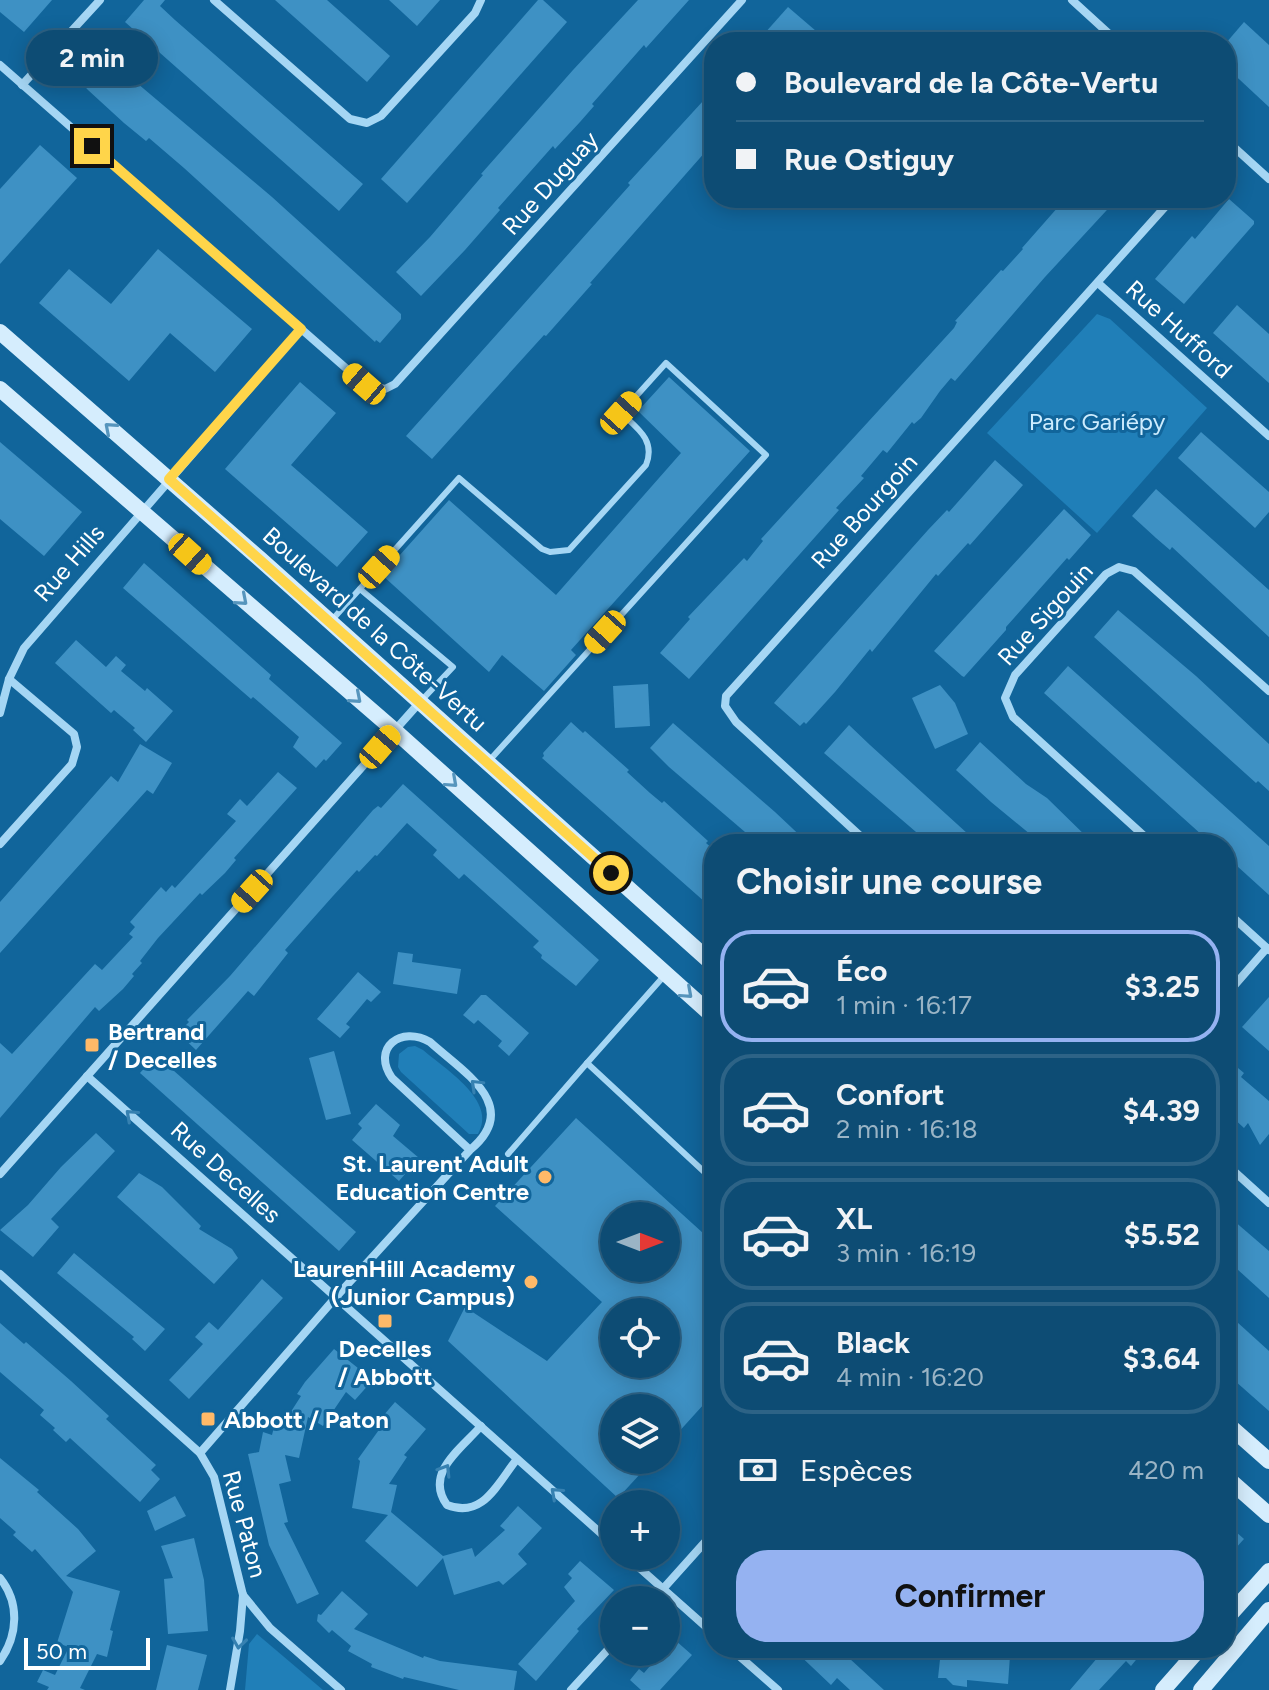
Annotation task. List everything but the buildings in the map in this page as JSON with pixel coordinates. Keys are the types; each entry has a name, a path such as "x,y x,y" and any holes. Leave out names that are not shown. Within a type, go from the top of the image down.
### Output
{"main road":[{"name":"Boulevard de la Côte-Vertu","path":"0,332 704,956"},
{"path":"0,389 394,730 704,1008"},
{"path":"1236,1432 1269,1461"},
{"path":"1236,1486 1269,1515"},
{"path":"1236,1608 1269,1571"},
{"path":"1236,1649 1269,1610"},
{"path":"1163,1690 1191,1658"},
{"path":"1201,1690 1228,1658"}],"street":[{"path":"22,85 100,0"},
{"path":"214,0 350,119 367,123 381,116 475,13 481,0"},
{"name":"Rue Duguay","path":"713,32 742,0"},
{"path":"1072,0 1107,32"},
{"name":"Rue Duguay","path":"301,329 364,384 385,389 395,384 704,42"},
{"path":"0,65 301,329 169,479"},
{"path":"1236,149 1269,179"},
{"name":"Rue Bourgoin","path":"858,834 736,722 725,706 726,696 1164,208"},
{"name":"Rue Hufford","path":"1098,283 1269,436"},
{"name":"Rue Hills","path":"0,713 9,679 24,648 169,479"},
{"name":"Rue Sigouin","path":"1142,834 1013,717 1005,698 1015,675 1106,574 1119,567 1134,571 1269,691"},
{"path":"0,844 72,764 77,747 74,734 9,679"},
{"path":"0,1174 420,702"},
{"path":"1236,920 1268,949 1236,984"},
{"path":"200,1453 336,1297 484,1138 491,1123 491,1106 486,1093 420,1036 396,1039 388,1046 384,1056 386,1069 392,1078 470,1150"},
{"name":"Rue Decelles","path":"87,1076 600,1533"},
{"path":"1236,1173 1269,1203"},
{"name":"Rue Paton","path":"0,1274 200,1453 214,1477 243,1595 270,1628 341,1690"},
{"path":"481,1426 442,1470 438,1482 440,1496 447,1505 467,1510 479,1506 517,1459"},
{"path":"666,1586 704,1543"},
{"path":"642,1570 660,1586"},
{"path":"0,1578 13,1598 15,1617 11,1639 0,1661"},
{"path":"230,1690 243,1595"},
{"path":"680,1604 704,1625"},
{"path":"571,1690 600,1658"},
{"path":"741,1658 778,1690"}],"lane":[{"path":"330,622 459,478 542,549 550,552 569,550 646,465 650,456 646,437 621,413 666,363 766,455 488,762"},
{"path":"360,589 453,667 420,702"},
{"path":"508,1154 666,974"},
{"path":"587,1063 704,1172"}],"green space":[{"name":"Parc Gariépy","path":"1097,314 1110,319 1207,408 1097,533 987,433"},
{"path":"415,1046 455,1076 475,1098 482,1122 478,1134 469,1134 401,1072 398,1067 399,1054"},
{"path":"257,1634 323,1690 245,1690 249,1644"}],"place":[{"name":"Bertrand / Decelles","path":"92,1045"},
{"name":"St. Laurent Adult Education Centre","path":"545,1177"},
{"name":"LaurenHill Academy (Junior Campus)","path":"531,1282"},
{"name":"Decelles / Abbott","path":"385,1321"},
{"name":"Abbott / Paton","path":"208,1419"}],"route":[{"path":"92,146 301,329 169,479 611,873"}]}
